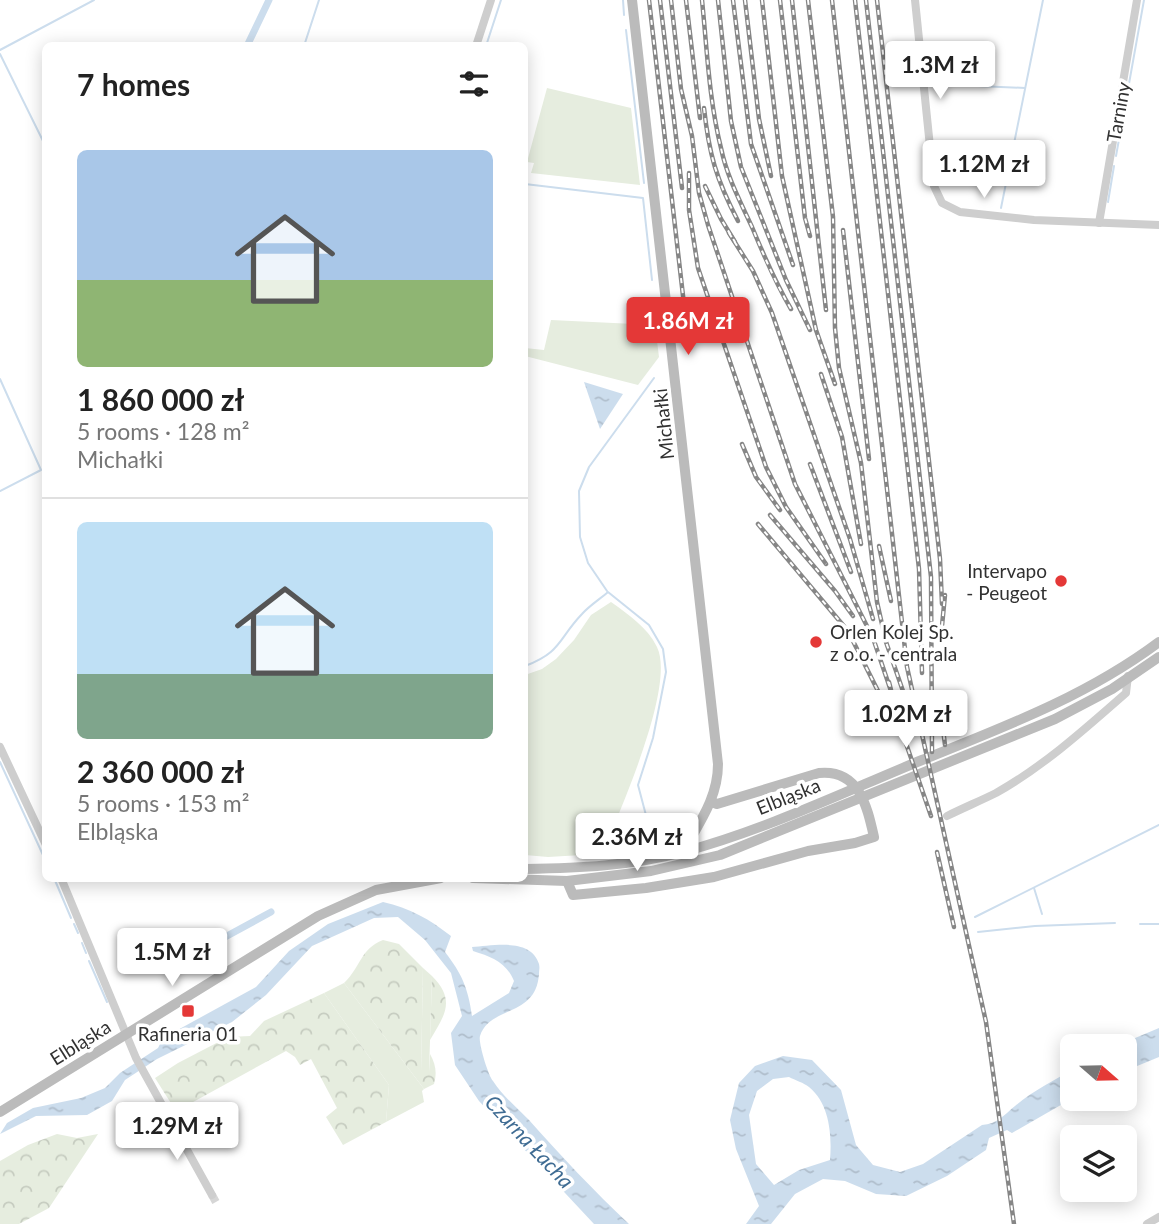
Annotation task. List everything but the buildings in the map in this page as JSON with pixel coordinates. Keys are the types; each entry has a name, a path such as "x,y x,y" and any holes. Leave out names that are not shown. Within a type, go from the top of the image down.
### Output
{"main road":[{"name":"Michałki","path":"632,0 718,764 718,779 712,802"},
{"name":"Elbląska","path":"528,880 567,881 651,871 720,855 771,836 837,801 1071,697 1125,667 1159,642"},
{"name":"Elbląska","path":"528,869 605,866 683,852 709,844 994,745 1076,709 1128,679 1159,657"},
{"path":"567,881 573,895 646,888 727,874 808,850 855,843 874,837 870,819 856,785 834,772 819,773 718,804 712,802 683,852"},
{"path":"696,828 709,844"},
{"path":"700,860 703,879"},
{"name":"Elbląska","path":"0,1112 318,916 376,890 419,882"}],"street":[{"path":"477,42 491,0"},
{"path":"915,0 934,186 942,203 953,210 1034,220 1159,225"},
{"name":"Tarniny","path":"1098,223 1137,0"},
{"path":"1125,667 1128,679"},
{"name":"Elbląska","path":"947,816 996,793 1039,765 1126,693 1128,679"},
{"path":"0,747 42,836"},
{"path":"63,882 136,1058 212,1195"},
{"path":"1147,1224 1159,1217"}],"green space":[{"path":"547,88 631,108 640,185 531,173 534,163 528,162"},
{"path":"551,320 655,325 659,357 638,385 528,357 528,348 544,350"},
{"path":"611,602 643,627 653,640 661,665 659,690 652,719 632,781 602,854 583,851 582,855 528,855 528,674 542,669 556,659 574,640 591,615"},
{"path":"383,940 399,944 423,968 421,1072 429,1072 430,1054 436,1073 434,1084 424,1089 344,983 365,953"},
{"path":"423,968 432,976 429,1073 421,1073"},
{"path":"432,976 444,993 446,1008 430,1040"},
{"path":"344,983 424,1089 424,1102 386,1122 389,1085 324,993"},
{"path":"324,993 389,1085 386,1122 343,1145 326,1117 337,1108 311,1059 300,1065 295,1057 286,1051 184,1107 174,1108 155,1078 228,1037 250,1036 264,1021"},
{"path":"57,1134 77,1138 98,1134 49,1208 19,1224 0,1224 0,1161 28,1145"}],"water":[{"path":"584,382 623,394 600,429"},
{"name":"Czarna Łacha","path":"383,902 419,915 451,936 445,952 463,982 472,1016 509,993 514,981 503,965 473,951 472,947 520,946 535,955 539,974 536,988 530,998 522,1005 493,1019 485,1026 480,1036 486,1066 493,1081 505,1096 629,1224 594,1224 479,1101 455,1065 451,1033 462,1016 451,973 425,940 398,917 374,918 312,946 266,995 232,1022 157,1059 125,1080 112,1101 87,1115 36,1116 0,1134 7,1123 33,1108 81,1098 105,1088 120,1073 158,1048 163,1038 256,987 289,951 328,924"},
{"path":"1159,1028 1159,1057 1138,1066 1138,1037"},
{"path":"783,1056 812,1060 841,1090 856,1145 873,1165 900,1172 923,1164 982,1125 996,1121 1060,1077 1060,1105 1012,1133 1007,1130 989,1138 986,1150 947,1176 906,1196 876,1194 845,1181 823,1179 795,1194 771,1224 746,1224 759,1206 736,1149 730,1120 739,1083 755,1066","holes":["789,1077 816,1094 825,1111 830,1131 830,1160 799,1170 774,1185 756,1164 749,1115 757,1091 773,1079"]}],"waterway":[{"path":"0,50 94,0"},
{"path":"249,42 269,0"},
{"path":"305,42 319,0"},
{"path":"487,42 501,0"},
{"path":"623,0 624,15"},
{"path":"1001,208 1043,0"},
{"path":"1116,156 1144,0"},
{"path":"626,30 644,183"},
{"path":"0,54 42,139"},
{"path":"931,84 1025,88"},
{"path":"1108,202 1114,166"},
{"path":"528,184 643,198 652,280"},
{"path":"607,591 588,563 580,537 579,491 589,467 654,378"},
{"path":"0,379 41,470 0,491"},
{"path":"528,665 553,650 585,611 608,592 649,625 663,649 666,672 653,738 638,785 652,838"},
{"path":"0,762 42,853"},
{"path":"975,917 1159,825"},
{"path":"56,882 71,918"},
{"path":"1034,888 1042,914"},
{"path":"166,969 271,912"},
{"path":"978,932 1035,926 1115,923"},
{"path":"74,924 78,933"},
{"path":"1140,924 1159,924"},
{"path":"82,943 86,953"},
{"path":"89,961 107,1002"}],"tunnel":[{"path":"212,1195 217,1204"}],"railway":[{"path":"649,0 685,313"},
{"path":"660,0 682,188"},
{"path":"671,0 681,89 692,136 699,193 708,225 795,484 873,638 891,691"},
{"path":"686,0 700,118"},
{"path":"702,0 711,93 724,159 734,189 765,259 791,309"},
{"path":"718,0 731,121 741,167 786,280 810,330"},
{"path":"733,0 751,144 793,265"},
{"path":"745,0 759,119 771,176"},
{"path":"762,0 782,176 816,330 835,384"},
{"path":"780,0 805,218 810,236"},
{"path":"792,0 826,310"},
{"path":"808,0 833,217 835,328 839,368 861,463 877,602 886,642 904,694"},
{"path":"832,0 907,667 986,1022 1014,1224"},
{"path":"855,0 919,569 922,673"},
{"path":"866,0 931,577 932,752"},
{"path":"877,0 940,559 942,604"},
{"path":"704,108 715,166 738,221"},
{"path":"689,173 689,210 698,268 766,467 786,507 826,564"},
{"path":"705,186 735,242"},
{"path":"843,230 869,459"},
{"path":"729,233 753,271 772,313 850,539 873,619"},
{"path":"821,374 842,437 861,544"},
{"path":"742,444 756,477 780,510"},
{"path":"810,464 851,572"},
{"path":"770,515 853,616"},
{"path":"758,524 848,631 892,719"},
{"path":"879,546 891,601"},
{"path":"941,636 945,595"},
{"path":"889,682 900,726 931,816"},
{"path":"940,705 945,745"},
{"path":"937,852 954,927"}],"place":[{"name":"Intervapo - Peugeot","path":"1061,581"},
{"name":"Orlen Kolej Sp. z o.o. - centrala","path":"816,642"},
{"name":"Rafineria 01","path":"188,1011"}]}
